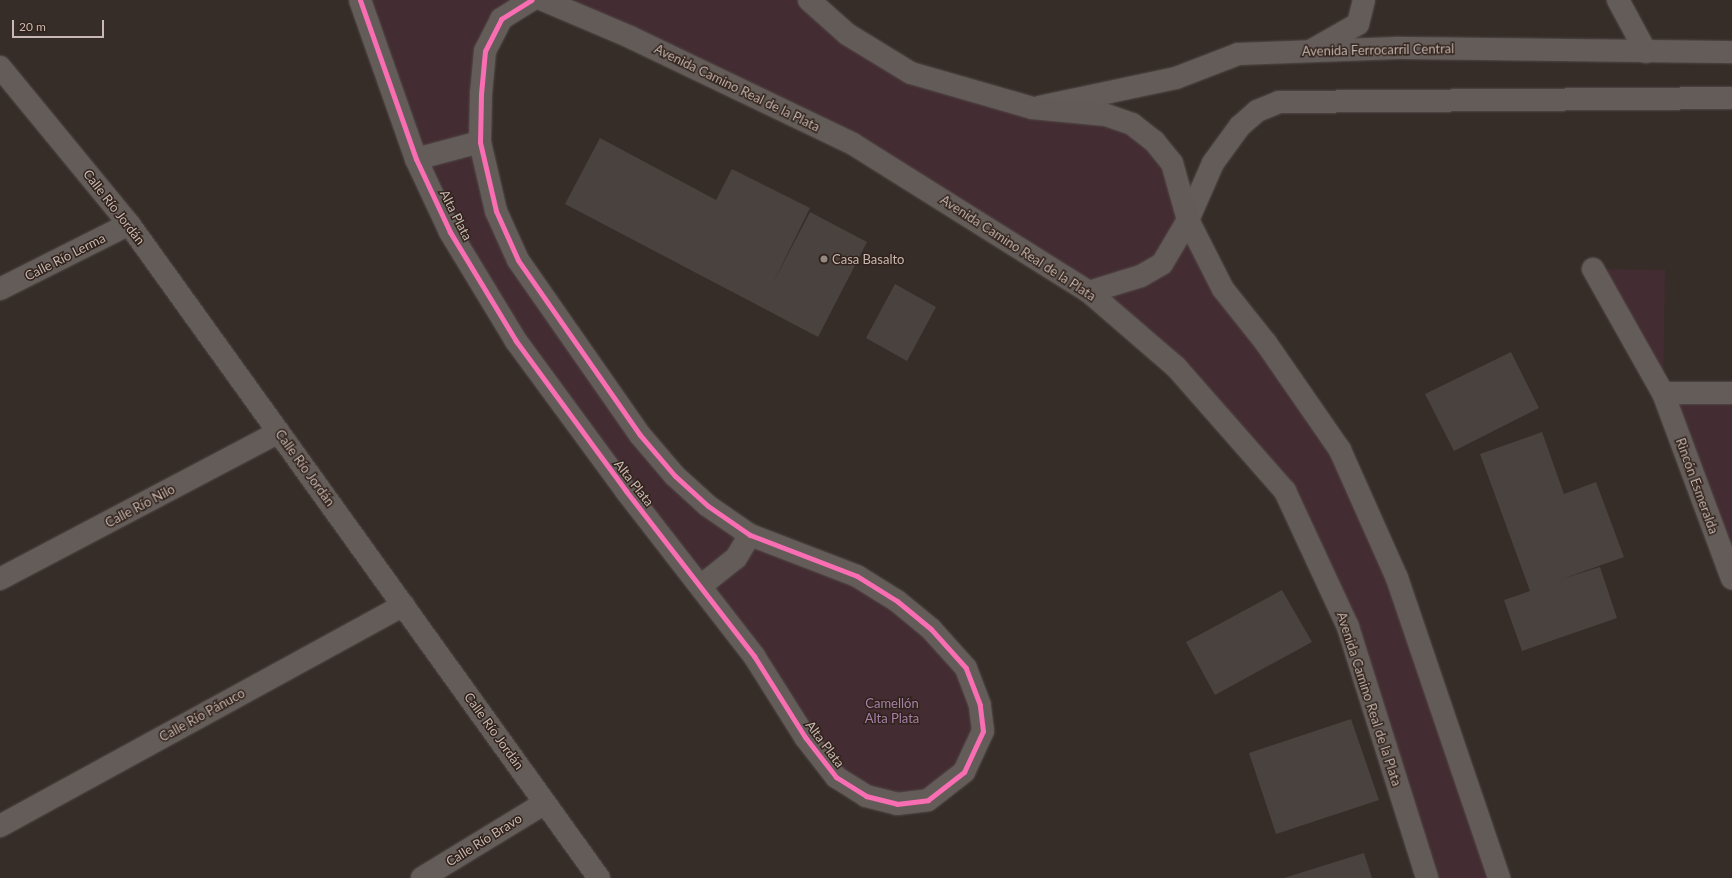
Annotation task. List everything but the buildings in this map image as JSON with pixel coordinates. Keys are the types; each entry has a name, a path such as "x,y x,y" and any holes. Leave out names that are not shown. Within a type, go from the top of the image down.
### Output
{"main road":[{"name":"Avenida Camino Real de la Plata","path":"543,0 630,37 852,144 1089,292 1176,367 1285,491 1348,626 1427,878"},
{"path":"809,0 847,34 911,73 1032,108 1106,115 1132,124 1154,141 1172,163 1188,220 1223,289 1266,343 1340,450 1397,578 1499,878"},
{"path":"1089,292 1142,276 1162,264 1188,220"}],"street":[{"name":"Alta Plata","path":"360,0 416,159 450,232 516,341 626,492 702,585 754,656 805,737 836,778 866,796 897,804 928,800 964,772 983,731 980,705 966,668 931,629 897,602 856,576 750,535 708,506 675,476 640,435 518,260 496,211 480,142 485,51 501,19 531,0"},
{"path":"1312,50 1358,24 1364,0"},
{"path":"1618,0 1646,52"},
{"name":"Avenida Ferrocarril Central","path":"1032,108 1176,78 1238,54 1312,50 1397,48 1732,52"},
{"name":"Calle Río Jordán","path":"0,67 129,224 599,878"},
{"path":"1188,220 1213,163 1240,126 1257,111 1279,102 1732,98"},
{"path":"416,159 480,142"},
{"name":"Calle Río Lerma","path":"0,290 129,224"},
{"name":"Rincón Esmeralda","path":"1593,269 1663,393 1732,579"},
{"path":"1663,393 1732,393"},
{"name":"Calle Río Nilo","path":"0,580 279,432"},
{"path":"702,585 736,558 750,535"},
{"name":"Calle Río Pánuco","path":"0,826 404,605"},
{"name":"Calle Río Bravo","path":"422,878 545,803"}],"green space":[{"name":"Camellón Alta Plata","path":"360,0 531,0 501,19 480,142 518,260 708,506 814,558 931,629 980,705 964,772 897,804 836,777 450,232"},
{"path":"543,0 809,0 911,73 1106,115 1154,141 1188,220 1340,450 1499,878 1427,878 1348,627 1285,491 1089,292 853,144"},
{"path":"1593,269 1665,270 1663,393"},
{"path":"1663,393 1732,393 1732,579"}],"cycle path":[{"path":"360,0 416,159 450,232 516,341 626,491 754,656 805,737 836,777 866,796 897,804 928,800 964,772 983,731 980,705 966,668 931,629 897,601 857,576 750,535 708,506 675,476 640,435 518,260 496,211 480,142 481,94 485,51 501,19 531,0"}],"place":[{"name":"Casa Basalto","path":"824,259"}]}
